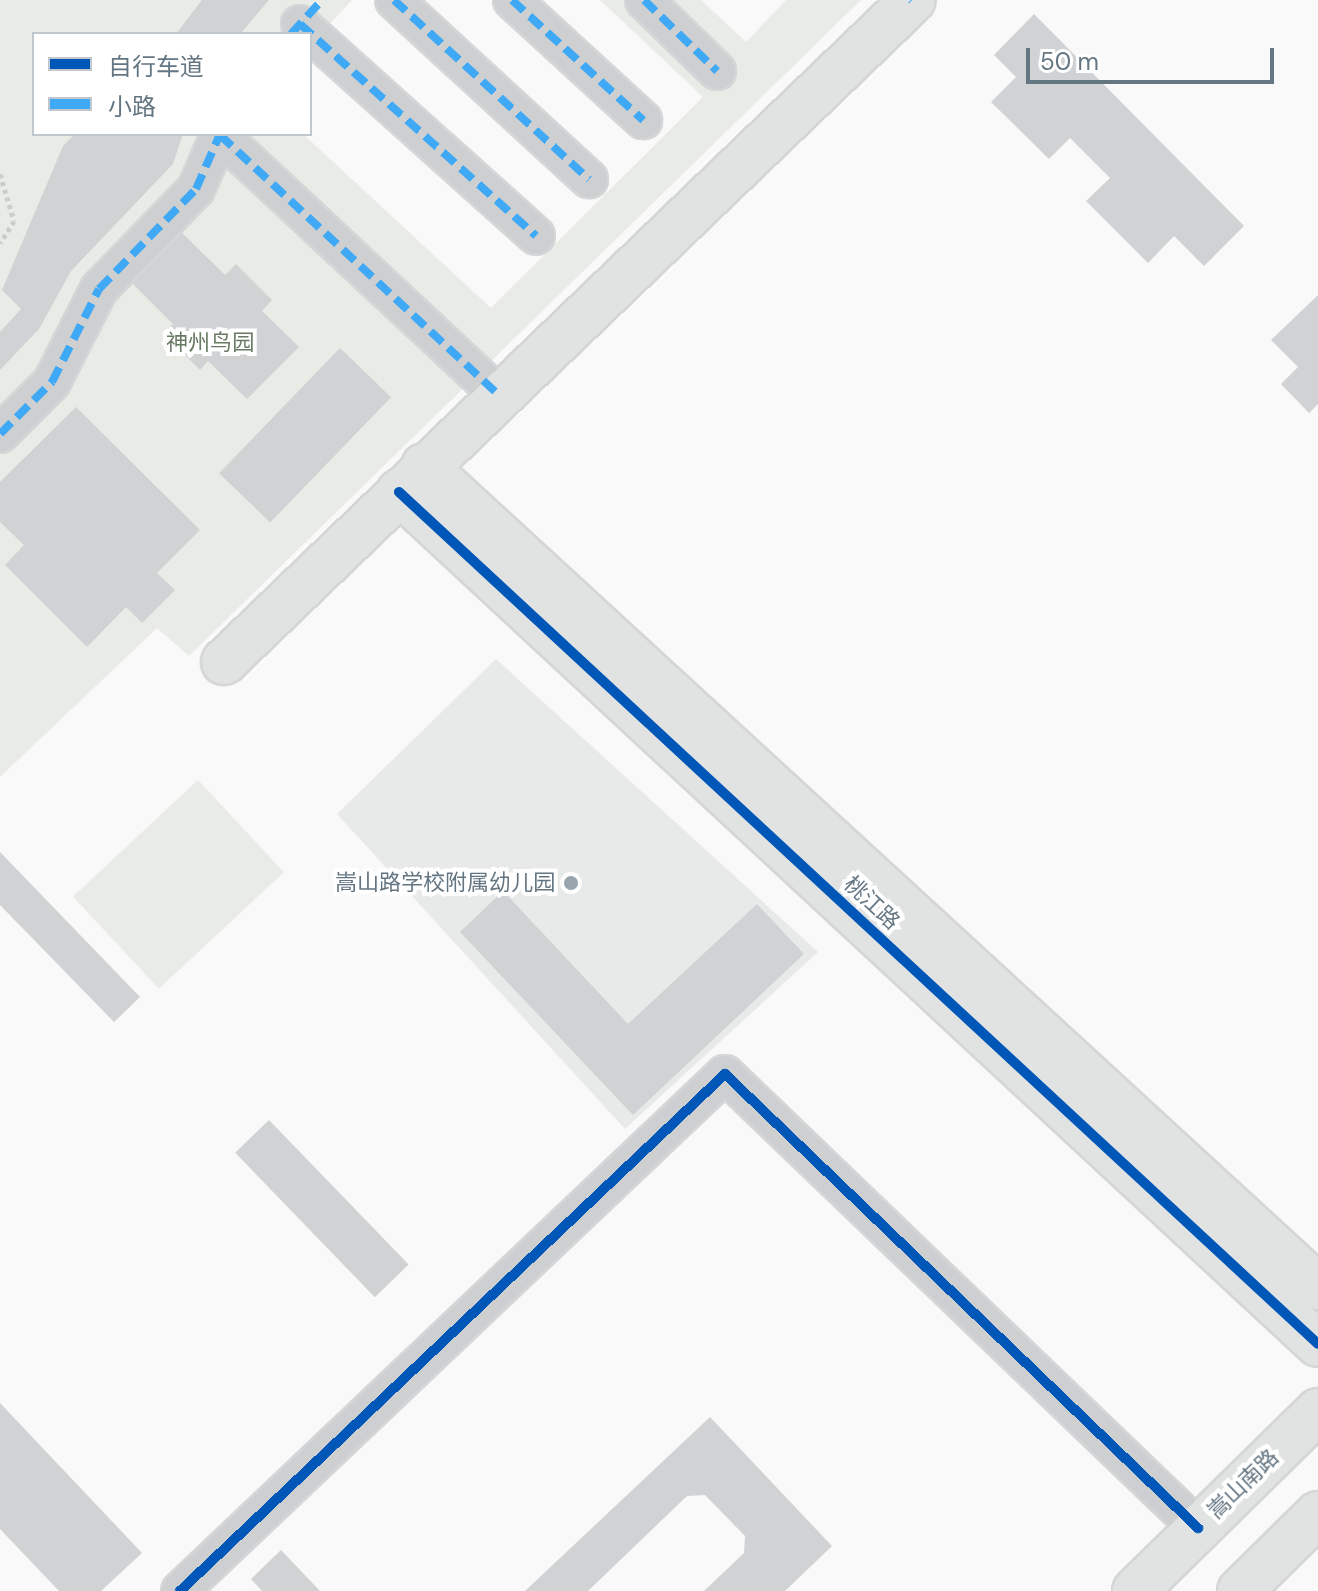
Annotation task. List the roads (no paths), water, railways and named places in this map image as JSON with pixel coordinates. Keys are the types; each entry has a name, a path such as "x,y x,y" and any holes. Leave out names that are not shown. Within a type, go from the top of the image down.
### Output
{"street":[{"path":"394,0 589,179"},
{"path":"512,0 643,120"},
{"path":"644,0 717,71"},
{"path":"224,662 912,0"},
{"path":"304,19 536,236"},
{"path":"0,434 52,382 99,289 196,189 219,136"},
{"path":"222,136 499,395"},
{"name":"桃江路","path":"412,479 1318,1287"},
{"name":"桃江路","path":"412,479 1318,1344"},
{"path":"180,1591 725,1074 1198,1528"},
{"name":"嵩山南路","path":"1135,1591 1318,1411"},
{"path":"1240,1591 1318,1514"}],"place":[{"name":"嵩山路学校附属幼儿园","path":"571,883"}],"park label":[{"name":"神州鸟园","path":"210,343"}]}
